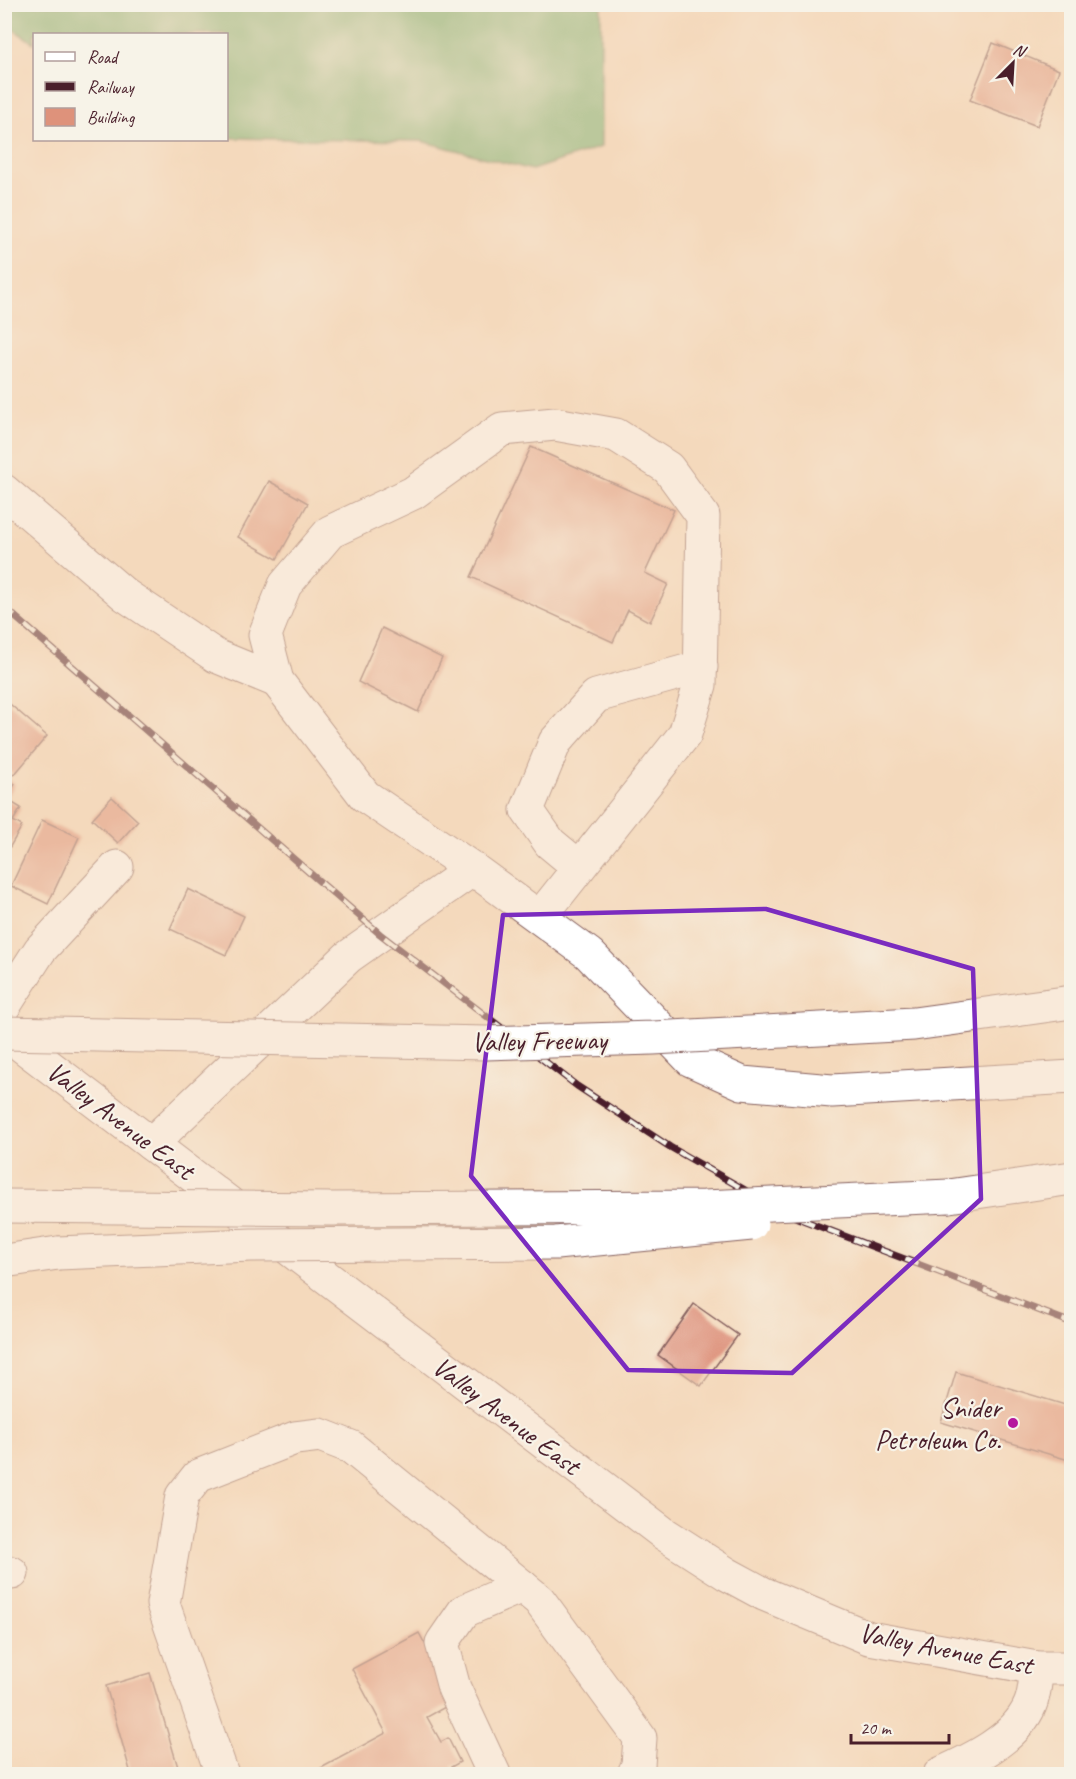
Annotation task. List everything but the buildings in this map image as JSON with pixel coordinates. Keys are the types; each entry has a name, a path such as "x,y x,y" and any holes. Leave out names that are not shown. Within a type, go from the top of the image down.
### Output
{"main road":[{"path":"540,917 685,734 700,685 703,516 668,468 616,435 555,424 502,429 412,493 330,532 285,585 264,635 277,681 366,796 473,869 589,954 691,1060 742,1083 832,1091 1071,1077"},
{"path":"4,491 125,595 216,656 277,681"},
{"path":"579,867 550,843 527,810 555,742 596,696 700,668"},
{"path":"4,1006 40,950 117,867"},
{"path":"152,1144 348,957 473,869"},
{"name":"Valley Freeway","path":"4,1033 486,1043 914,1024 1071,1002"},
{"name":"Valley Avenue East","path":"4,1033 654,1526 727,1574 764,1593 869,1638 1037,1668 1071,1668"},
{"path":"4,1261 58,1253 251,1245 556,1243 705,1230 1071,1178"},
{"path":"4,1206 332,1209 693,1207 949,1196"},
{"path":"222,1774 163,1604 182,1496 198,1476 295,1438 320,1435 351,1447 539,1599 640,1738 638,1765 634,1774"},
{"path":"494,1774 453,1688 442,1643 464,1611 522,1586"},
{"path":"939,1774 986,1750 1018,1722 1030,1706 1037,1668"}],"highlighted area":[{"path":"766,909 973,969 981,1199 792,1373 628,1370 471,1176 503,915"}],"green space":[{"path":"4,5 601,5 601,147 532,170 421,141 228,138 228,33 33,33 33,42 5,24"}],"railway":[{"path":"4,607 380,934 577,1086 670,1147 787,1214 1072,1323"}],"place":[{"name":"Snider Petroleum Co.","path":"1013,1423"}]}
